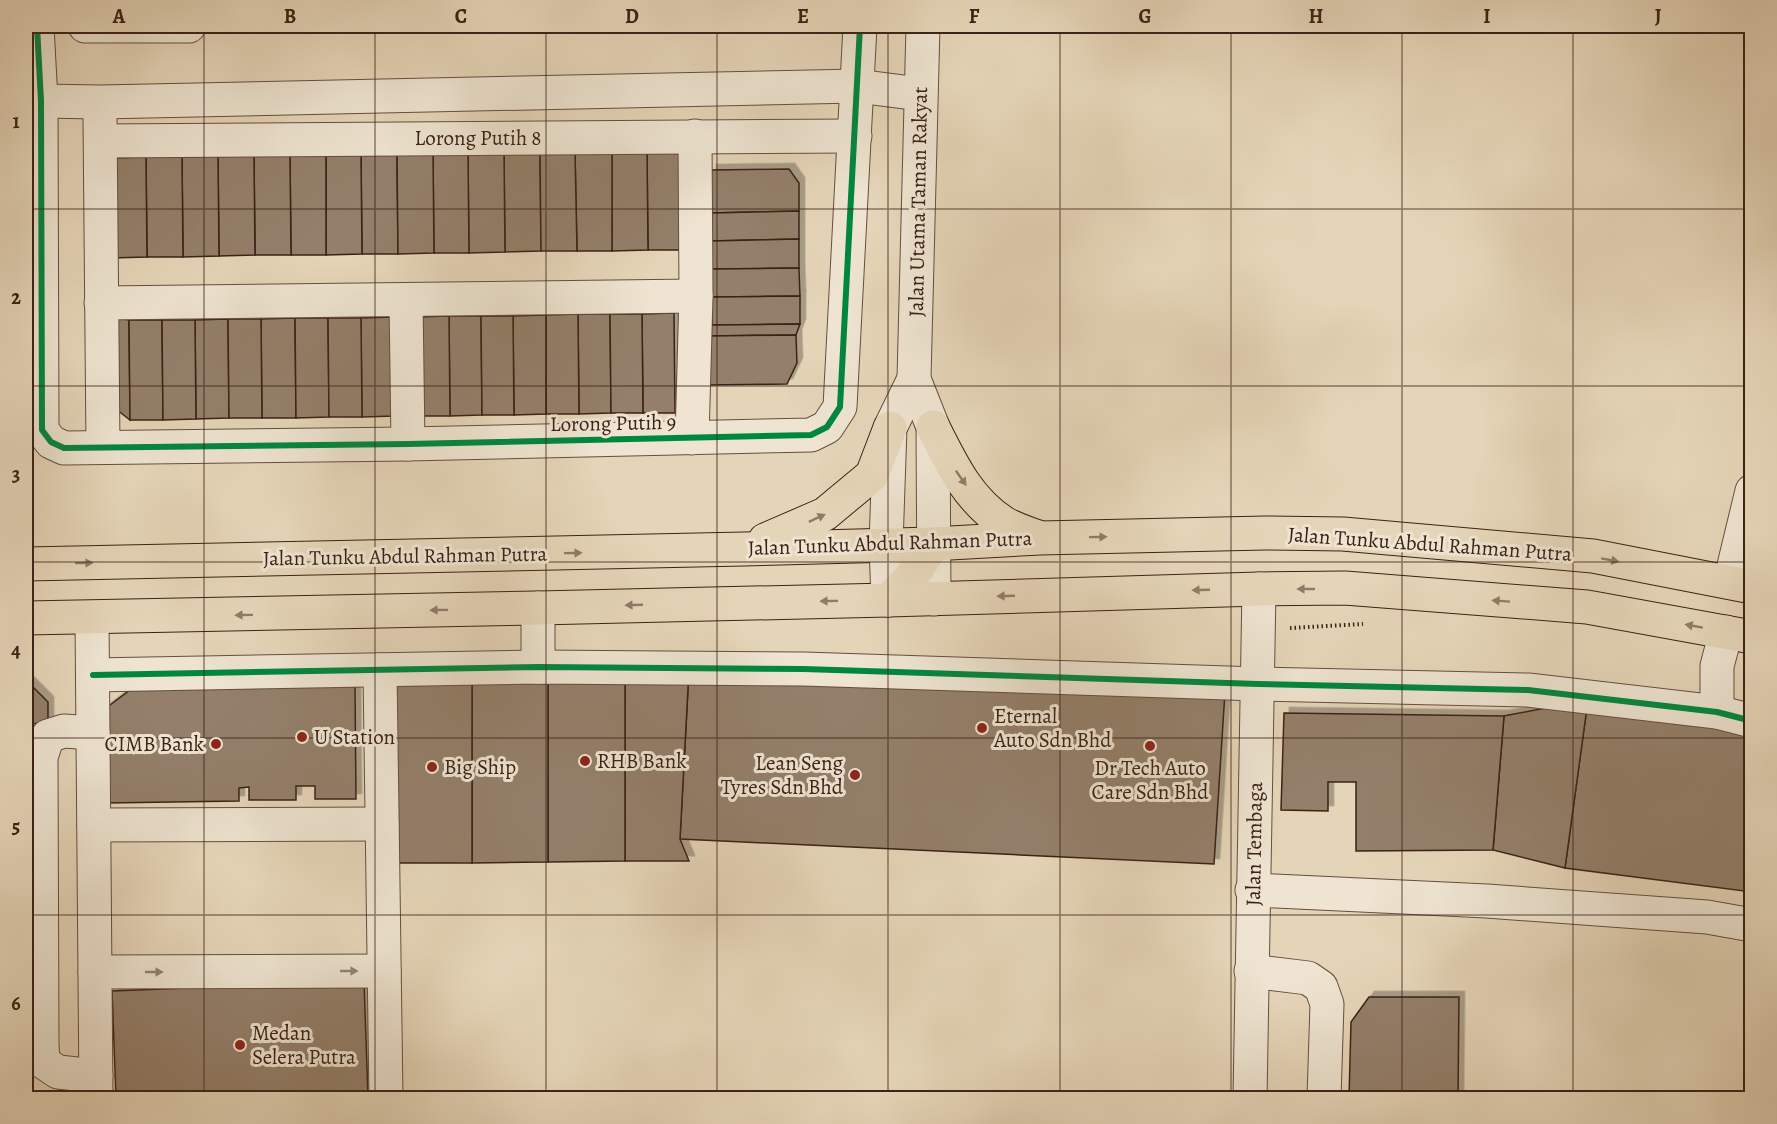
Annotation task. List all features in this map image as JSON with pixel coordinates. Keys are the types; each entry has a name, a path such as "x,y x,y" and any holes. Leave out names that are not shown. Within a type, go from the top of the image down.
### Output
{"main road":[{"path":"933,427 954,468 978,502 1005,524 1040,538"},
{"path":"744,549 825,514 872,475 890,428"},
{"name":"Jalan Tunku Abdul Rahman Putra","path":"26,564 744,549 932,544 1040,538 1265,533 1342,534 1593,556 1741,584"},
{"path":"888,600 924,562 932,544"},
{"path":"26,618 1345,588 1587,607 1738,634"}],"street":[{"path":"37,26 41,101 100,102 857,86 920,94"},
{"path":"85,26 189,26"},
{"name":"Lorong Putih 9","path":"41,101 42,430 51,442 64,448 408,444 811,435 827,427 840,407 860,26"},
{"name":"Jalan Utama Taman Rakyat","path":"923,26 914,379 933,427 934,599"},
{"path":"100,102 103,447"},
{"path":"692,438 696,296 695,136"},
{"name":"Lorong Putih 8","path":"101,141 855,136"},
{"path":"101,303 696,296"},
{"path":"406,300 408,444"},
{"name":"Jalan Utama Taman Rakyat","path":"888,600 886,545 890,428 914,379"},
{"path":"1741,584 1752,492"},
{"name":"Jalan Tembaga","path":"1250,1098 1259,589"},
{"path":"538,608 538,667"},
{"path":"92,618 93,675 96,1087 58,1072 43,1062 42,1044 41,757 48,736 64,731 93,733"},
{"path":"1717,712 1717,666 1738,634"},
{"path":"93,675 538,667 804,669 1258,684 1528,690 1717,712 1752,720"},
{"path":"380,670 386,1098"},
{"path":"94,825 382,824"},
{"path":"1252,890 1487,901 1707,917 1752,925"},
{"path":"95,972 384,971"},
{"path":"1251,971 1308,978 1321,987 1327,1004 1324,1098"}],"path":[{"path":"1259,630 1374,624"}],"building":[{"path":"647,150 683,150 684,250 648,250"},
{"path":"647,150 648,250 612,251 612,151"},
{"path":"612,151 612,251 577,251 575,152"},
{"path":"504,152 540,152 541,251 505,252"},
{"path":"504,152 505,252 469,253 468,153"},
{"path":"540,152 575,152 577,251 541,251"},
{"path":"468,153 469,253 434,253 433,154"},
{"path":"361,154 397,154 398,254 362,254"},
{"path":"361,154 362,254 326,255 326,155"},
{"path":"397,154 433,154 434,253 398,254"},
{"path":"290,155 326,155 326,255 291,255"},
{"path":"290,155 291,255 255,255 254,156"},
{"path":"218,156 254,156 255,255 219,256"},
{"path":"218,156 219,256 183,257 182,157"},
{"path":"146,157 182,157 183,257 147,257"},
{"path":"146,157 147,257 111,258 111,158"},
{"path":"789,169 799,183 799,211 711,213 711,170"},
{"path":"799,211 799,239 711,241 711,213"},
{"path":"799,239 799,268 711,269 711,241"},
{"path":"799,268 800,296 711,297 711,269"},
{"path":"800,296 800,324 712,325 711,297"},
{"path":"674,313 675,413 643,413 642,314"},
{"path":"578,314 610,314 611,413 579,414"},
{"path":"578,314 579,414 546,414 546,315"},
{"path":"610,314 642,314 643,413 611,413"},
{"path":"546,315 546,414 514,415 513,316"},
{"path":"449,316 481,316 482,415 450,416"},
{"path":"449,316 450,416 418,416 417,317"},
{"path":"481,316 513,316 514,415 482,415"},
{"path":"112,317 129,320 130,420 112,406"},
{"path":"394,317 395,416 362,417 361,318"},
{"path":"295,318 296,418 262,418 261,319"},
{"path":"295,318 328,318 329,417 296,418"},
{"path":"328,318 361,318 362,417 329,417"},
{"path":"228,319 229,418 196,419 195,320"},
{"path":"228,319 261,319 262,418 229,418"},
{"path":"129,320 162,320 163,420 130,420"},
{"path":"162,320 195,320 196,419 163,420"},
{"path":"800,324 796,335 708,336 712,325"},
{"path":"796,335 797,363 787,384 709,385 708,336"},
{"path":"689,670 1225,692 1214,864 680,839"},
{"path":"689,670 680,839 689,861 625,861 625,671"},
{"path":"548,671 625,671 625,861 548,862"},
{"path":"548,671 548,862 472,863 472,672"},
{"name":"Big Ship","path":"391,672 472,672 472,863 392,863"},
{"path":"26,680 48,702 48,723 26,724"},
{"path":"355,683 356,799 315,799 315,786 296,786 296,800 249,800 249,787 239,788 239,801 107,803 106,708 134,687"},
{"path":"1588,700 1752,731 1752,892 1565,868"},
{"path":"1588,700 1565,868 1493,850 1504,716"},
{"path":"1284,713 1504,716 1493,850 1356,851 1356,782 1328,782 1328,811 1281,810"},
{"path":"26,959 29,1079 26,1084"},
{"name":"Medan Selera Putra","path":"364,981 368,1098 116,1098 112,991"},
{"path":"1369,997 1459,997 1458,1098 1349,1098 1351,1022"}],"cycle path":[{"path":"37,26 41,101 42,430 51,442 64,448 408,444 811,435 827,427 840,407 860,26"},
{"path":"93,675 538,667 804,669 1258,684 1528,690 1717,712 1752,721"}],"place":[{"name":"Eternal Auto Sdn Bhd","path":"982,728"},
{"name":"U Station","path":"302,737"},
{"name":"CIMB Bank","path":"216,744"},
{"name":"Dr Tech Auto Care Sdn Bhd","path":"1150,746"},
{"name":"RHB Bank","path":"585,761"},
{"name":"Big Ship","path":"432,767"},
{"name":"Lean Seng Tyres Sdn Bhd","path":"855,775"},
{"name":"Medan Selera Putra","path":"240,1045"}]}
